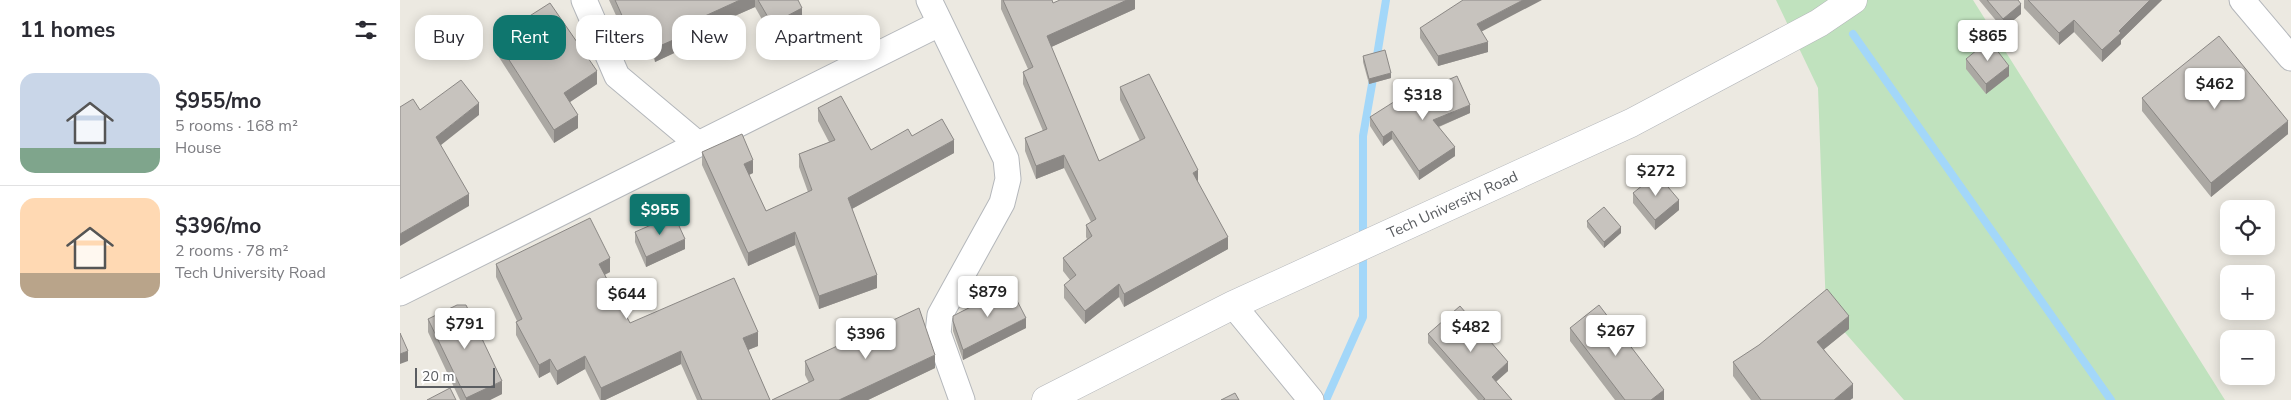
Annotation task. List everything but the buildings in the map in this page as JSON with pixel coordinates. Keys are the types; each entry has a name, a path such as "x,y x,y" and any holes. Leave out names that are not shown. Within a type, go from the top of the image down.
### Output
{"street":[{"path":"584,0 617,76 698,144"},
{"path":"929,0 1006,159 1008,179 1002,203 940,314 938,333 962,400"},
{"name":"Tech University Road","path":"1046,400 1233,306 1631,123 1819,22 1853,0"},
{"path":"2242,0 2291,58"},
{"path":"400,293 939,24"},
{"path":"1233,306 1311,400"}],"green space":[{"path":"1776,0 1973,0 2225,400 1904,400 1826,311 1818,88"}],"waterway":[{"path":"1376,62 1386,0"},
{"path":"1853,34 2111,400"},
{"path":"1363,241 1363,136 1374,73"},
{"path":"1326,400 1363,317 1363,252"}]}
